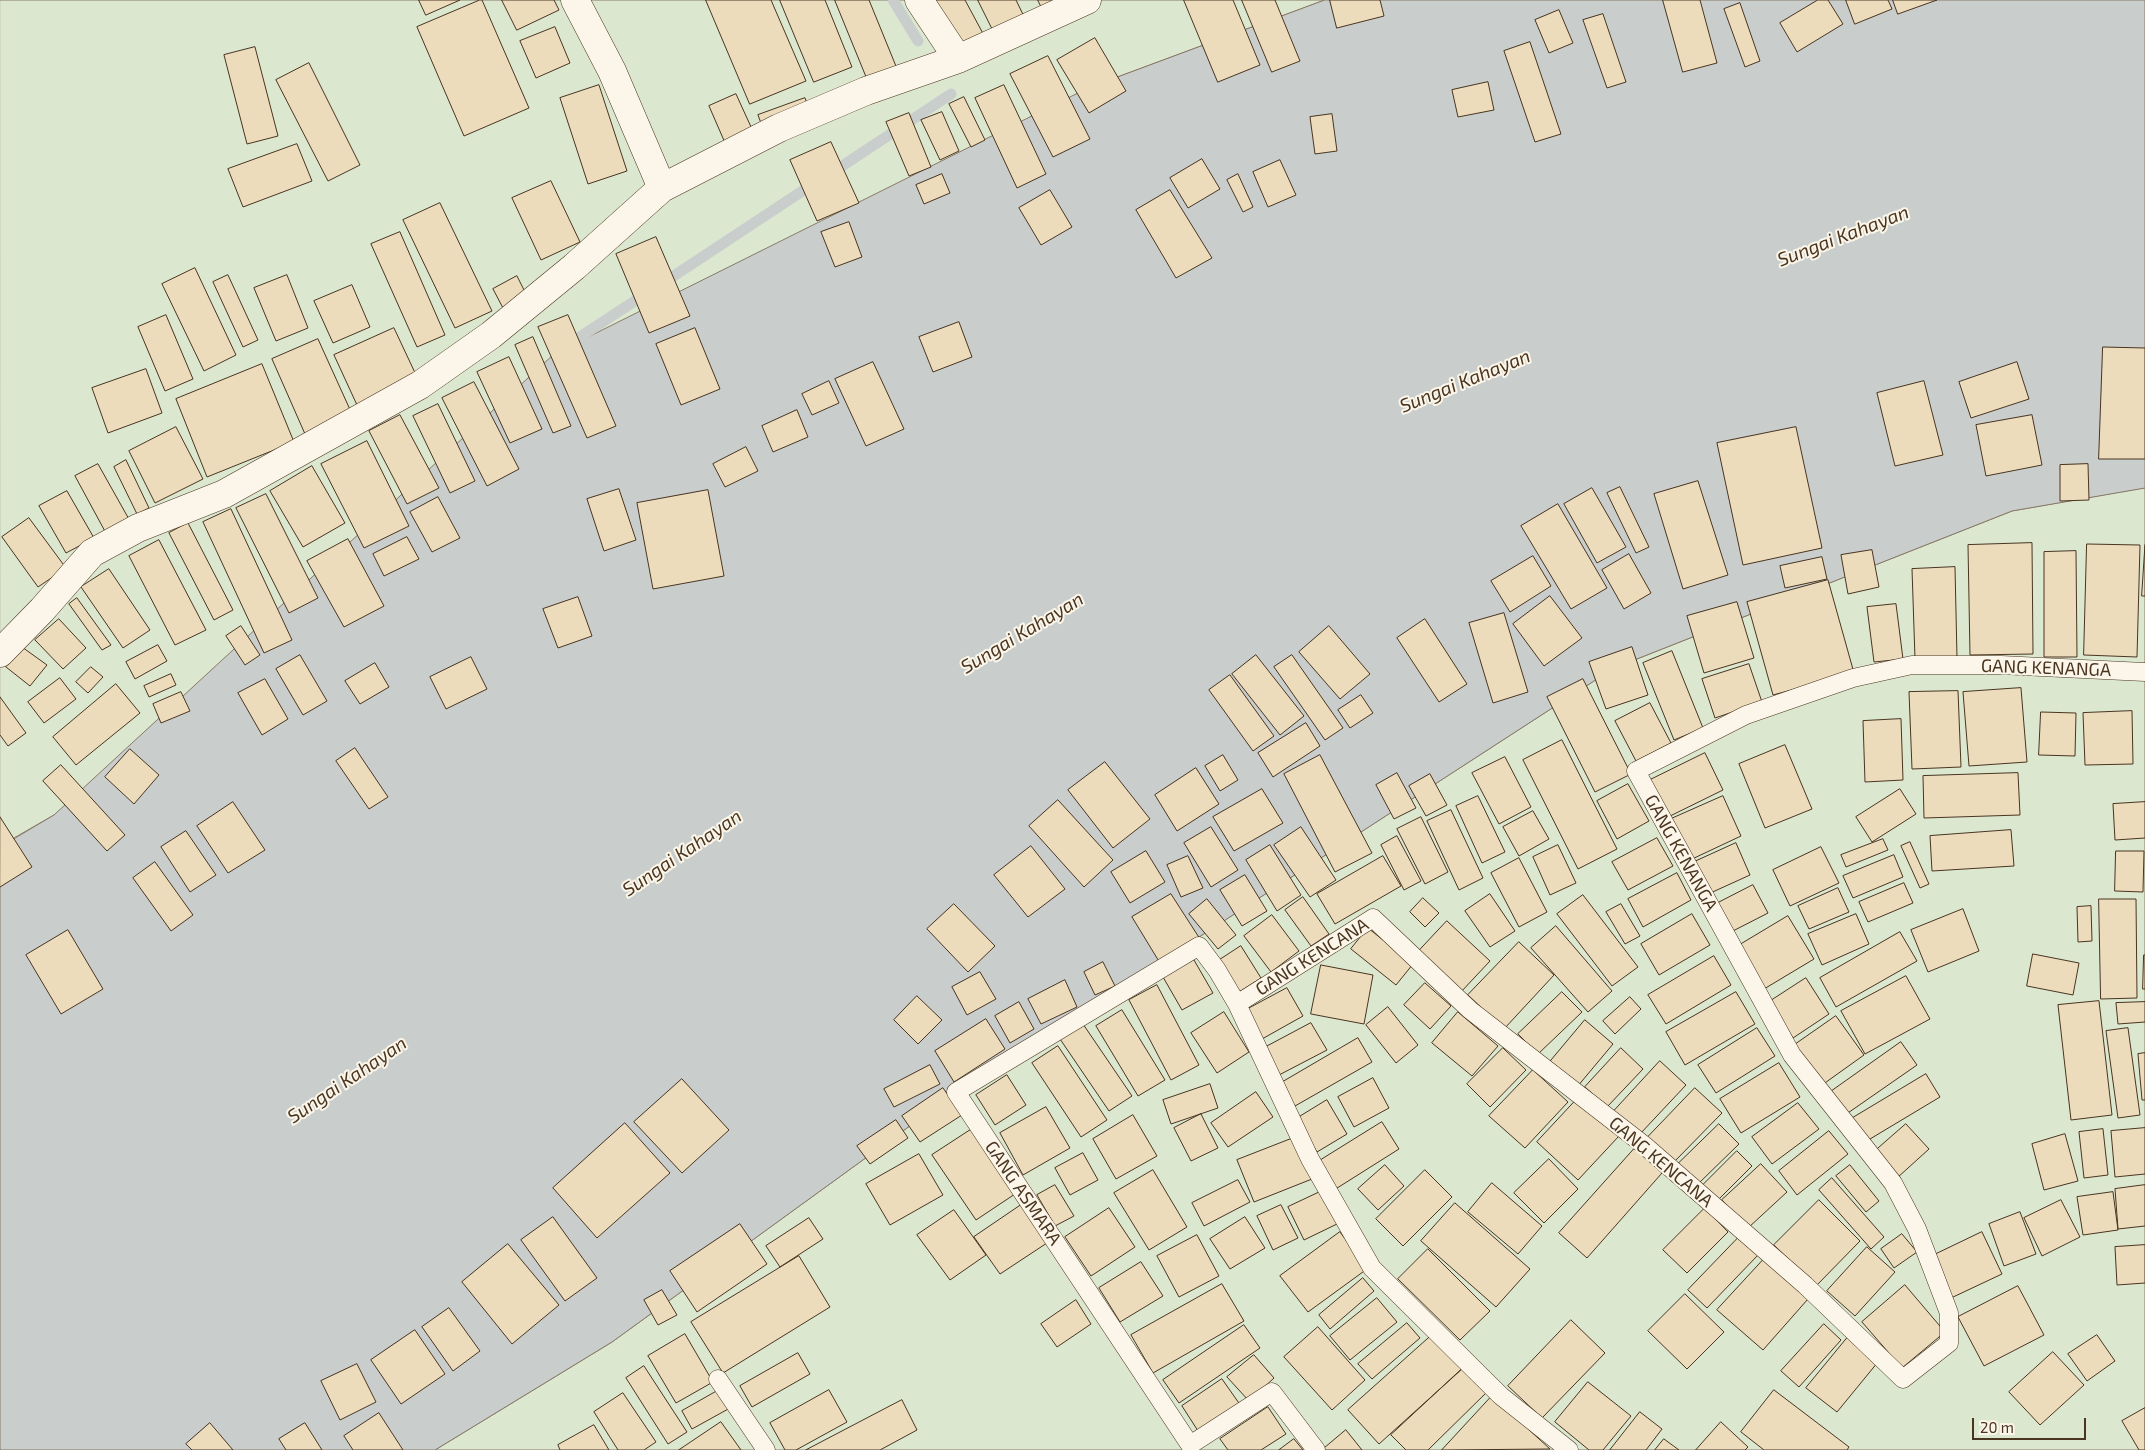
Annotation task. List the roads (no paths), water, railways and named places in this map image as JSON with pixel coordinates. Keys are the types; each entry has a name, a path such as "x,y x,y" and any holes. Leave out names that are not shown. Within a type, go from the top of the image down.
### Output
{"street":[{"path":"575,0 612,71 662,188"},
{"path":"919,0 958,59"},
{"path":"0,654 92,554 138,528 224,494 420,385 498,329 574,268 662,188 779,128 866,91 958,59 1087,0"}],"lane":[{"name":"GANG KENANGA","path":"1903,1379 1949,1343 1949,1313 1917,1229 1893,1183 1792,1055 1636,771 1746,715 1853,678 1912,665 2001,665 2145,672"},
{"name":"GANG KENCANA","path":"1569,1450 1500,1396 1372,1268 1310,1159 1237,1004 1373,918 1470,1010 1644,1145 1783,1266 1903,1379"},
{"name":"GANG ASMARA","path":"1237,1004 1217,970 1199,946 956,1092 1190,1445 1272,1392 1316,1450"},
{"path":"718,1380 766,1450"}],"water":[{"name":"Sungai Kahayan","path":"1325,0 2145,0 2145,488 2012,511 1614,668 929,1112 612,1342 435,1450 0,1450 0,847 54,815 554,354 1088,88"}],"waterway":[{"path":"893,0 918,41"},
{"path":"830,174 951,94"},
{"path":"660,285 816,182"},
{"path":"566,346 647,293"}]}
